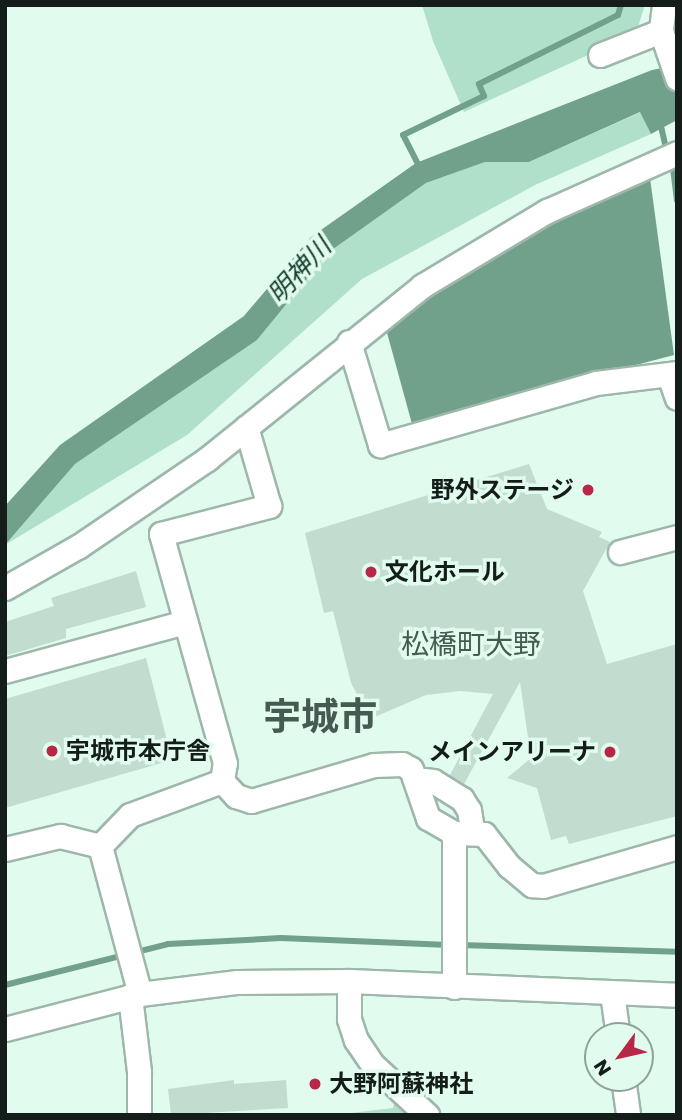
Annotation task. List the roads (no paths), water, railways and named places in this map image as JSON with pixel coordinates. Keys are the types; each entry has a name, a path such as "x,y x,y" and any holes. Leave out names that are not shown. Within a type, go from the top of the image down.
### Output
{"street":[{"path":"664,5 663,37 677,78"},
{"path":"600,55 663,37"},
{"path":"5,588 142,505 246,427 422,286 489,243 614,178 677,153"},
{"path":"349,342 380,445 596,383 673,374 677,398"},
{"path":"222,781 225,763 161,534 270,506 246,427"},
{"path":"620,552 677,537"},
{"path":"5,671 186,622"},
{"path":"222,781 236,796 251,801 389,762 411,769 428,818 463,832 484,834 523,880 543,886 677,848"},
{"path":"415,779 433,781 462,799 469,810 463,832 452,931 454,987"},
{"path":"100,846 130,815 222,781"},
{"path":"5,849 60,836 100,846"},
{"path":"100,846 125,937 135,987 139,1103"},
{"path":"349,981 349,1019 356,1040 373,1065 427,1115"},
{"path":"5,1029 135,987 237,982 349,981 677,995"},
{"path":"612,993 616,1022"},
{"path":"139,1103 149,1092 149,1115"},
{"path":"626,1092 628,1115"}],"water":[{"name":"明神川","path":"677,65 677,120 651,134 640,112 529,162 485,162 426,183 329,252 257,340 75,464 5,545 5,506 60,445 244,316 311,237 416,163 652,70"},
{"path":"650,178 674,355 412,424 386,329 449,281 521,237"}],"waterway":[{"path":"420,168 403,135 484,96 479,84 618,15 621,5"},
{"path":"660,122 666,148"},
{"path":"673,168 677,201"},
{"path":"5,985 168,944 281,938 449,945"},
{"path":"460,945 677,952"}],"place":[{"name":"野外ステージ","path":"588,490"},
{"name":"文化ホール","path":"371,572"},
{"name":"宇城市本庁舎","path":"52,751"},
{"name":"メインアリーナ","path":"610,752"},
{"name":"大野阿蘇神社","path":"315,1084"}],"district":[{"name":"松橋町大野","path":"471,645"},
{"name":"宇城市","path":"320,717"}]}
